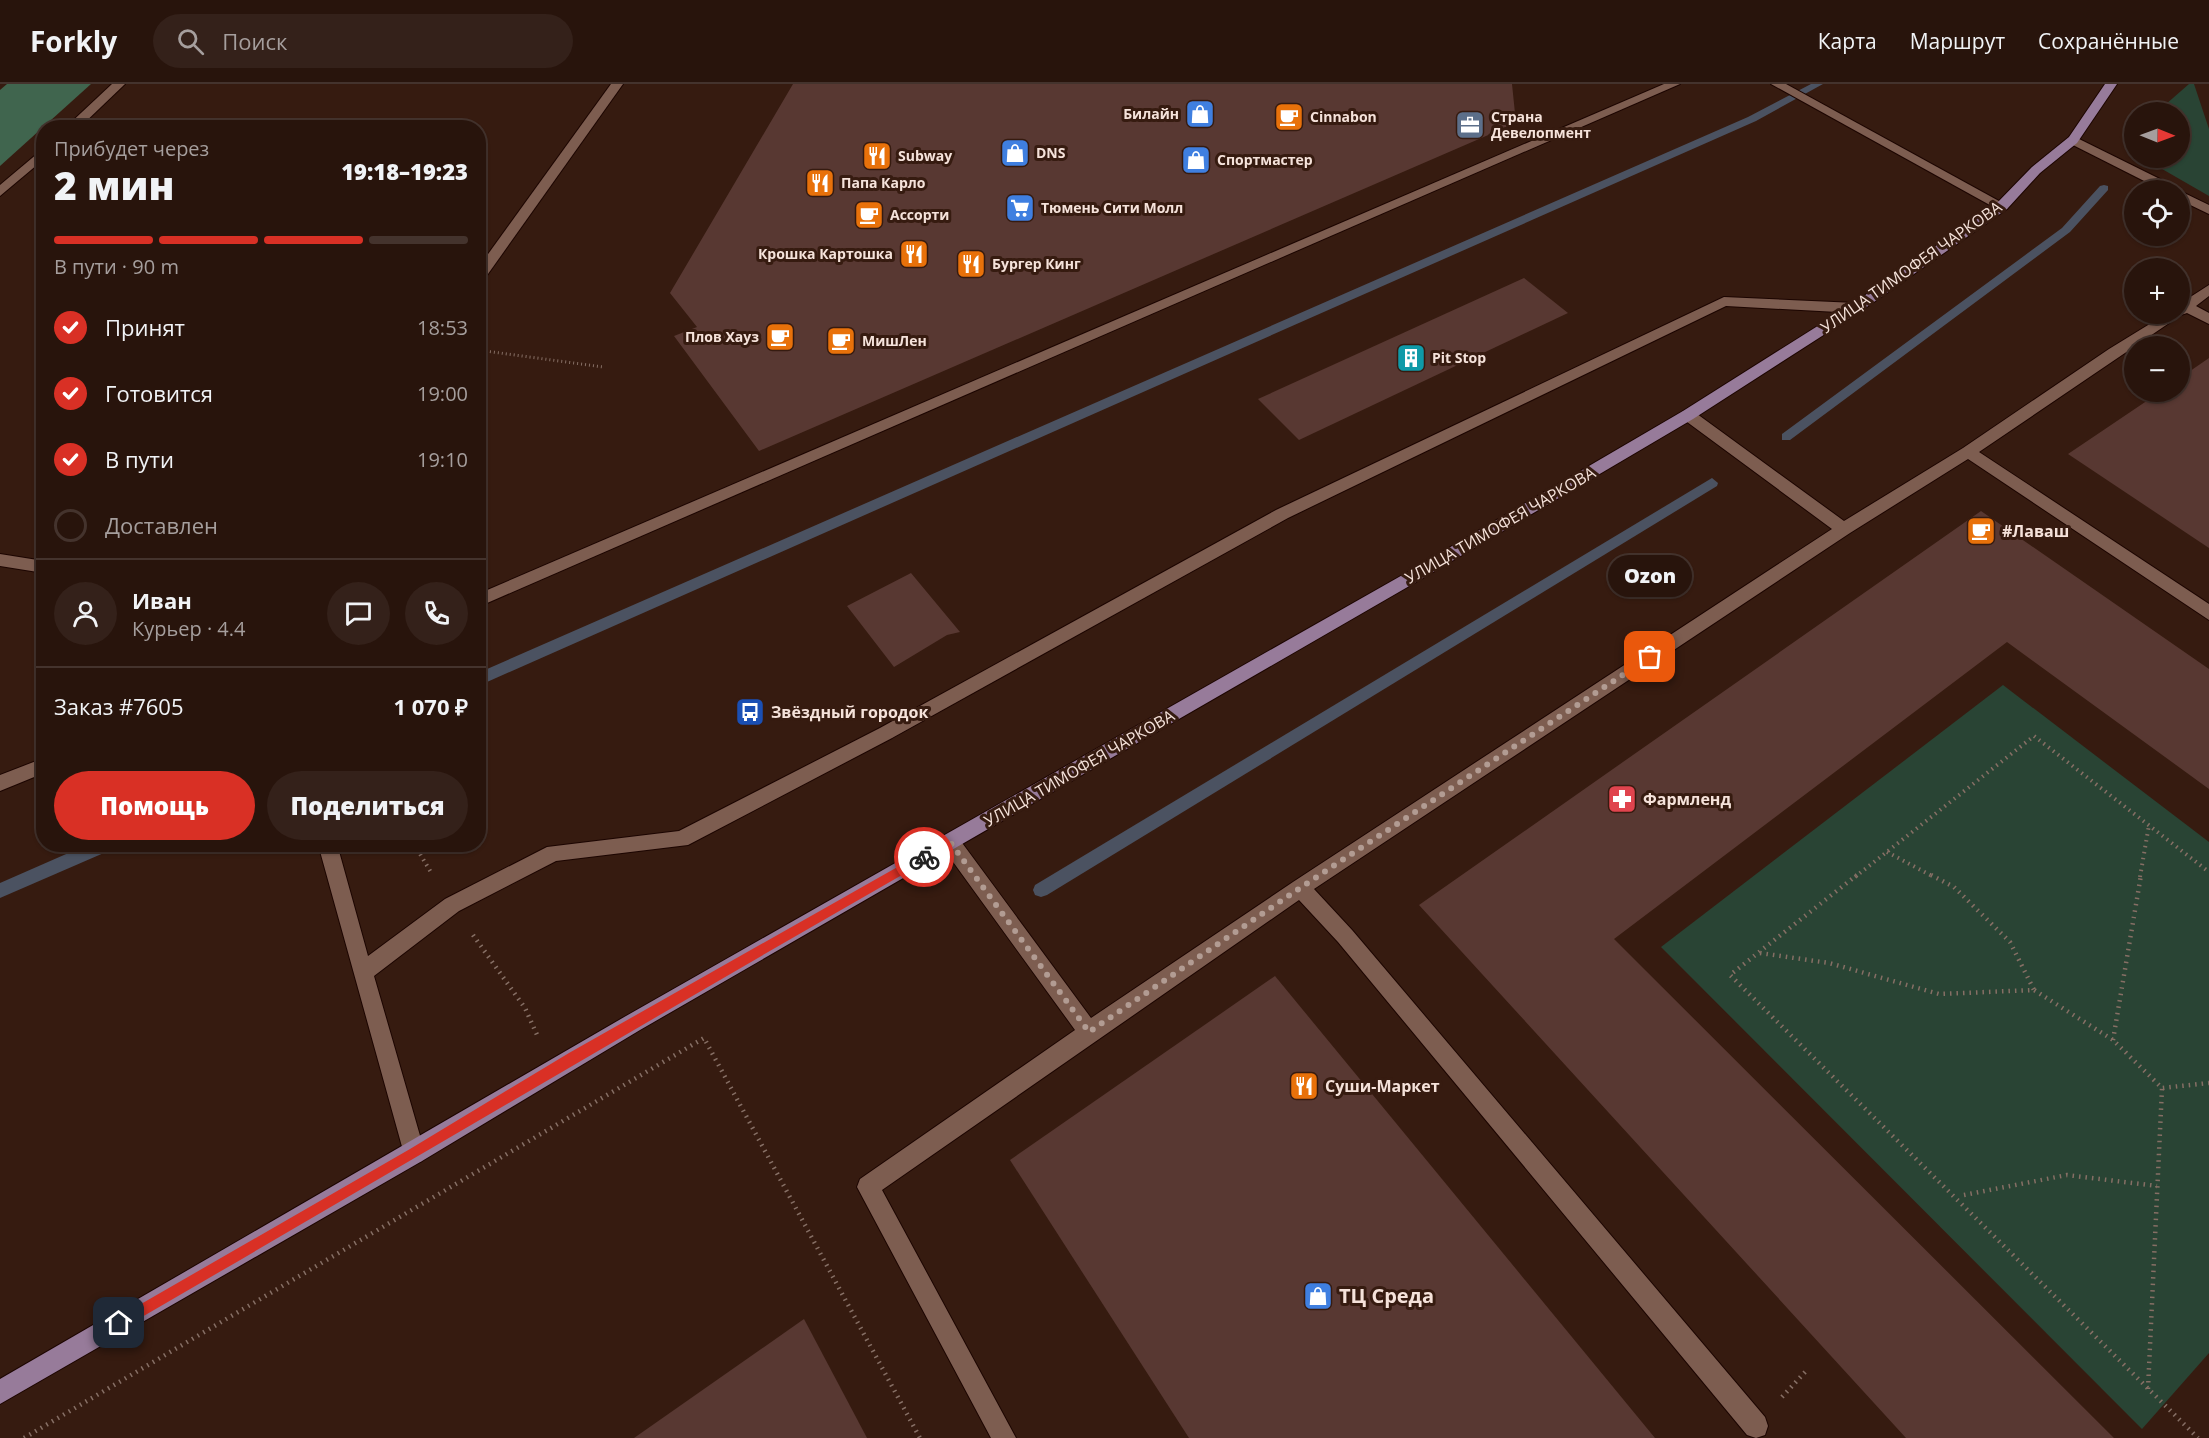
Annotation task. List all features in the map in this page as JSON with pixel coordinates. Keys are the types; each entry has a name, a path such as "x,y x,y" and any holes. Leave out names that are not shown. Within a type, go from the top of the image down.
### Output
{"main road":[{"name":"УЛИЦА ТИМОФЕЯ ЧАРКОВА","path":"0,1392 414,1153 553,1069 1688,415 1856,308 2002,206 2036,170 2073,140 2111,84"}],"lane":[{"path":"80,120 119,84"},
{"path":"486,267 617,84"},
{"path":"486,598 1674,84"},
{"path":"1777,84 2002,206"},
{"path":"2073,140 2151,180"},
{"path":"0,192 36,159"},
{"path":"2190,200 2209,210"},
{"path":"2190,303 2209,289"},
{"path":"363,972 452,905 554,853 681,839 886,733 1282,514 1724,301 1856,308"},
{"path":"2190,313 2209,319"},
{"path":"1004,1438 868,1187 1300,888 1844,529 1968,452 2114,351 2157,324"},
{"path":"1688,415 1844,529"},
{"path":"1968,452 2209,613"},
{"path":"0,560 36,566"},
{"path":"0,783 36,768"},
{"path":"950,842 1089,1032"},
{"path":"329,852 414,1153"},
{"path":"1300,888 1352,945 1756,1426"}],"path":[{"path":"486,351 603,367"},
{"path":"2198,1438 1730,975 2034,736 2209,872"},
{"path":"2113,1040 2149,825"},
{"path":"419,852 452,905 525,1008 575,1114"},
{"path":"1887,852 1954,887 2010,942 2034,990 2113,1040 2162,1088 2148,1389"},
{"path":"1759,952 1829,963 1939,994 2034,990"},
{"path":"24,1438 704,1038 920,1438"},
{"path":"2162,1088 2209,1083"},
{"path":"1964,1196 2067,1175 2157,1186"}],"green space":[{"path":"7,84 91,84 51,120 36,120 36,134 0,166 0,90"},
{"path":"2189,84 2194,84 2209,129 2209,196 2190,185 2190,180 2181,180 2160,168 2190,168 2190,102 2168,102"},
{"path":"2003,685 2209,842 2209,1353 2142,1429 1661,947"}],"building":[{"name":"Тюмень Сити Молл","path":"793,84 1512,84 1516,123 759,451 674,336 697,327 670,293"},
{"name":"Pit Stop","path":"1524,278 1568,313 1299,440 1258,399"},
{"path":"2209,358 2209,548 2068,454 2145,402 2190,402 2190,371"},
{"path":"1981,511 2209,669 2209,789 2007,642 1614,939 2114,1438 1906,1438 1419,905"},
{"path":"911,573 960,632 947,635 894,667 847,606"},
{"name":"ТЦ Среда","path":"1275,976 1655,1438 1189,1438 1010,1160"},
{"path":"804,1319 867,1438 634,1438"}],"waterway":[{"path":"486,676 1752,119 1818,84"},
{"path":"1786,437 2066,230 2104,188"},
{"path":"1041,890 1712,483"},
{"path":"0,891 89,852"}],"way so far":[{"path":"924,857 950,842 1089,1032 1300,888 1650,657"}],"place":[{"name":"Билайн","path":"1200,114"},
{"name":"Cinnabon","path":"1289,117"},
{"name":"Страна Девелопмент","path":"1470,125"},
{"name":"DNS","path":"1015,153"},
{"name":"Subway","path":"877,156"},
{"name":"Спортмастер","path":"1196,160"},
{"name":"Папа Карло","path":"820,183"},
{"name":"Тюмень Сити Молл","path":"1020,208"},
{"name":"Ассорти","path":"869,215"},
{"name":"Крошка Картошка","path":"914,254"},
{"name":"Бургер Кинг","path":"971,264"},
{"name":"Плов Хауз","path":"780,337"},
{"name":"МишЛен","path":"841,341"},
{"name":"Pit Stop","path":"1411,358"},
{"name":"#Лаваш","path":"1981,531"},
{"name":"Ozon","path":"1650,657"},
{"name":"Звёздный городок","path":"750,712"},
{"name":"Фармленд","path":"1622,799"},
{"name":"Суши-Маркет","path":"1304,1086"},
{"name":"ТЦ Среда","path":"1318,1296"}],"route":[{"path":"119,1323 414,1153 573,1057 924,857"}]}
